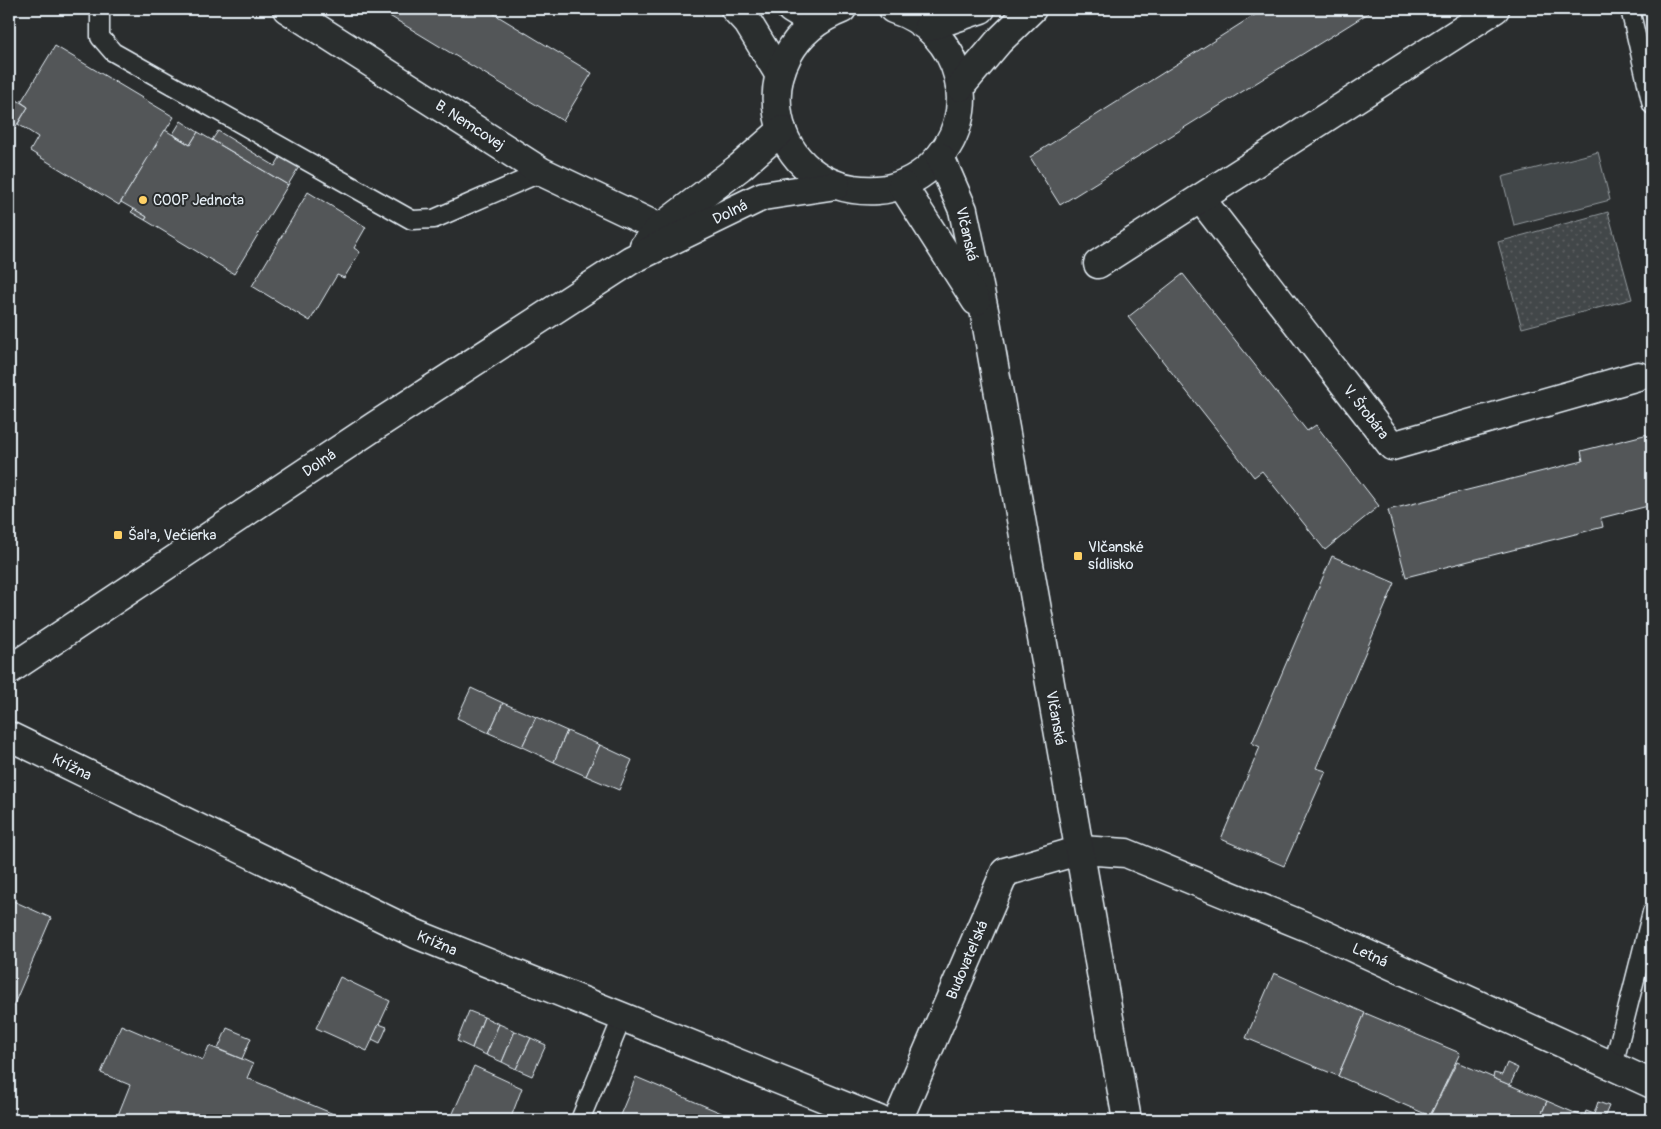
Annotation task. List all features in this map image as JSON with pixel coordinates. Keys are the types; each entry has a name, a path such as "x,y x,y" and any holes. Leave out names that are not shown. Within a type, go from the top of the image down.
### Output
{"street":[{"name":"B. Nemcovej","path":"287,9 542,172 660,228"},
{"path":"735,9 748,23 779,74"},
{"path":"791,9 814,23"},
{"path":"842,9 814,23 792,46 779,74 776,103 782,130 794,154 813,172 836,185 854,190 879,190 902,185 923,173 940,157 955,131 961,102 955,64 944,44 928,27 916,18 893,9"},
{"path":"928,27 981,9"},
{"path":"960,87 999,41 1032,9"},
{"path":"1098,264 1495,9"},
{"name":"Dolná","path":"631,260 660,228 740,166 782,130"},
{"name":"Vlčanská","path":"940,157 963,210 985,315 1081,850 1127,1120"},
{"name":"Dolná","path":"9,670 375,426 631,260 763,196 836,185"},
{"name":"Vlčanská","path":"902,185 985,315"},
{"name":"V. Šrobára","path":"1200,199 1392,446 1638,376"},
{"name":"Krížna","path":"9,736 416,934 879,1120"},
{"name":"Letná","path":"1081,850 1126,854 1312,929 1652,1084"},
{"name":"Budovateľská","path":"898,1120 1005,872 1081,850"}],"lane":[{"path":"100,9 100,37 113,52 412,220 434,219 542,172"},
{"path":"1630,9 1652,105"},
{"path":"1613,1066 1652,912"},
{"path":"580,1120 622,1018"}],"shaded area":[{"path":"1598,152 1610,200 1514,225 1502,177"},
{"path":"1608,212 1632,299 1522,328 1498,242"}],"building":[{"path":"378,9 486,9 592,73 563,121"},
{"path":"1264,9 1375,9 1060,205 1030,157"},
{"path":"55,46 174,117 119,205 30,151 38,137 18,124 28,107 21,102"},
{"path":"9,95 28,107 10,136 9,136"},
{"path":"181,121 198,132 190,145 173,134"},
{"path":"165,130 190,145 198,132 288,185 234,274 145,220 147,217 121,202"},
{"path":"218,131 275,166 282,154 300,165 288,185 212,140"},
{"path":"308,192 366,227 354,248 360,252 344,278 337,275 310,321 252,286"},
{"path":"134,209 147,217 145,220 131,212"},
{"path":"1183,274 1307,431 1316,425 1379,506 1325,550 1262,471 1254,477 1128,317"},
{"path":"1652,433 1652,505 1601,518 1603,527 1406,577 1388,510 1583,461 1581,451"},
{"path":"1332,556 1395,583 1316,768 1326,771 1284,866 1221,839 1260,747 1252,743"},
{"path":"471,688 503,703 489,733 457,718"},
{"path":"503,703 536,717 522,747 489,733"},
{"path":"536,717 567,731 554,762 522,747"},
{"path":"567,731 600,745 586,776 554,762"},
{"path":"600,745 632,760 619,790 586,776"},
{"path":"9,899 51,918 9,1016"},
{"path":"1274,973 1365,1013 1338,1076 1246,1038"},
{"path":"340,977 390,1001 367,1051 316,1028"},
{"path":"469,1011 484,1017 472,1048 457,1041"},
{"path":"1365,1013 1460,1053 1430,1116 1338,1076"},
{"path":"484,1017 499,1024 486,1055 472,1048"},
{"path":"379,1024 387,1027 380,1043 372,1039"},
{"path":"499,1024 515,1031 502,1062 486,1055"},
{"path":"121,1025 203,1060 209,1046 242,1059 253,1064 247,1078 348,1120 116,1120 130,1085 101,1073"},
{"path":"227,1028 251,1038 242,1059 218,1049"},
{"path":"515,1031 531,1038 516,1069 502,1062"},
{"path":"531,1038 546,1045 532,1076 516,1069"},
{"path":"1457,1062 1547,1101 1539,1120 1428,1120"},
{"path":"1507,1063 1518,1068 1510,1085 1493,1078 1494,1073 1502,1075"},
{"path":"474,1066 522,1088 510,1120 450,1120"},
{"path":"636,1077 738,1120 618,1120"},
{"path":"1547,1101 1584,1117 1592,1120 1539,1120"},
{"path":"1598,1102 1609,1106 1603,1120 1592,1120 1584,1117 1586,1111 1594,1114"}],"place":[{"name":"COOP Jednota","path":"143,200"},
{"name":"Šaľa, Večierka","path":"118,535"},
{"name":"Vlčanské sídlisko","path":"1078,556"}]}
